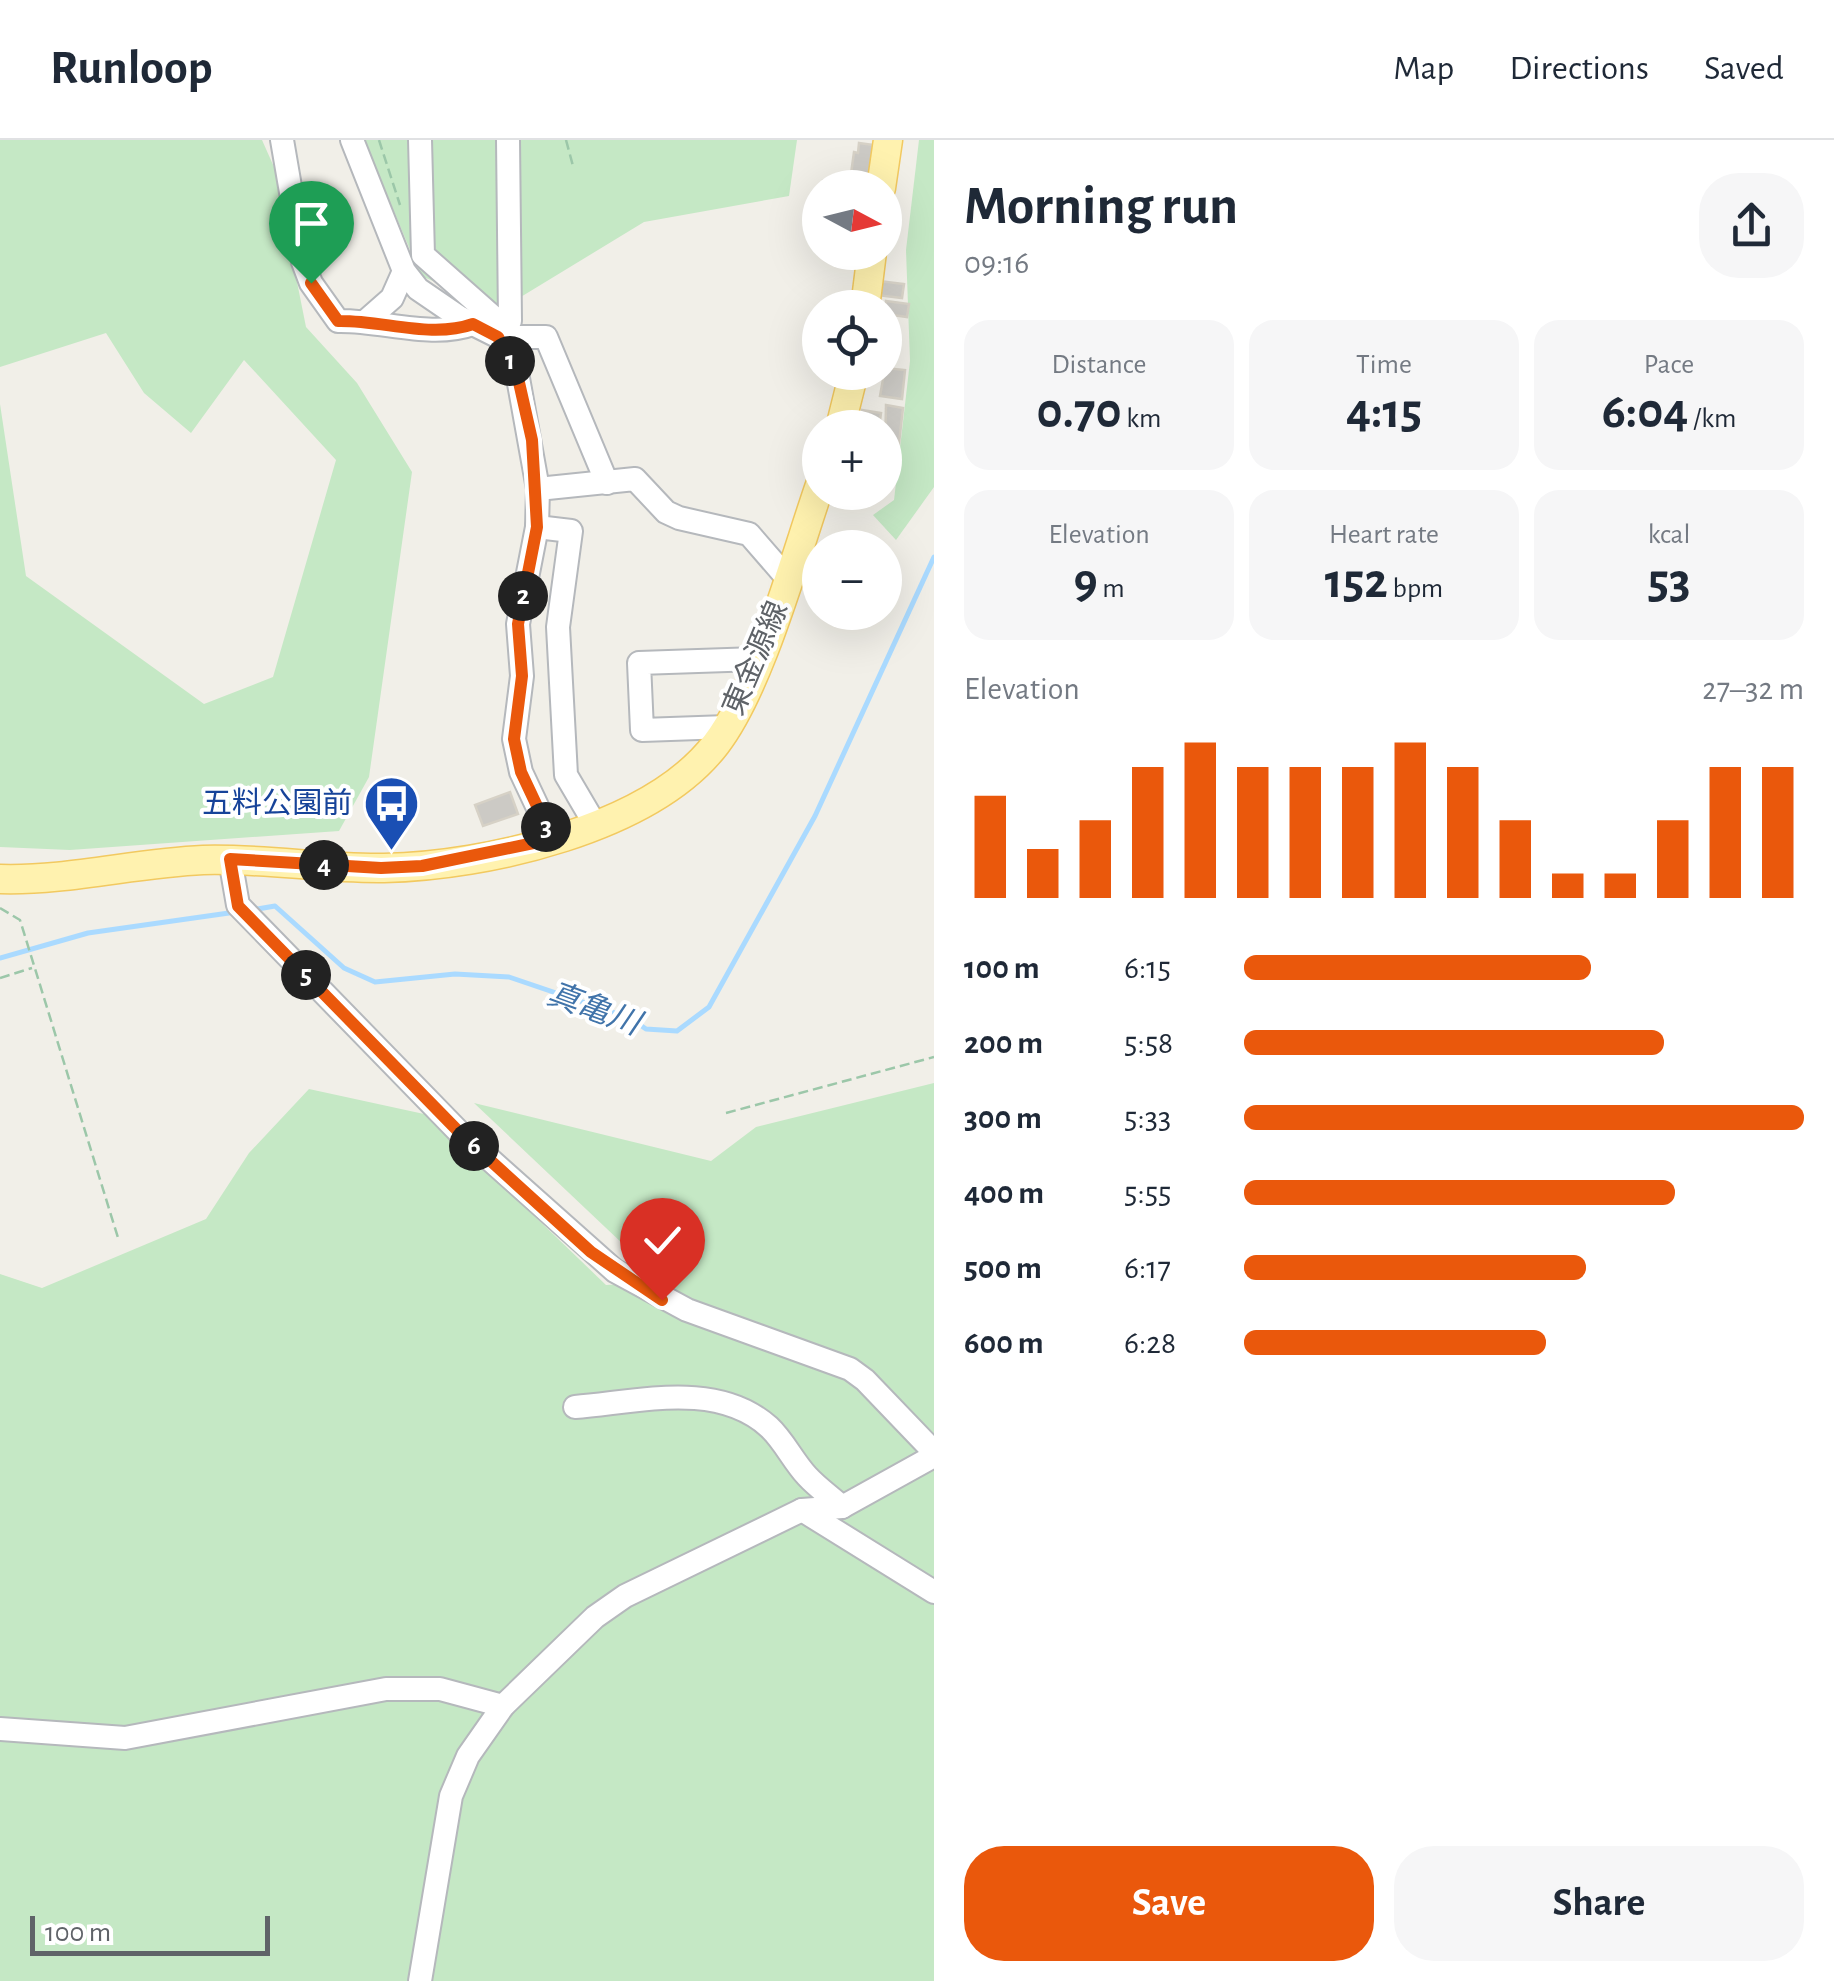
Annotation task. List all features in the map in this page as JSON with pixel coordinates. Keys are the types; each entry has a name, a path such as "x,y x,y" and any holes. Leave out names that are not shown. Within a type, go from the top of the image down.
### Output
{"main road":[{"path":"884,170 888,140"},
{"name":"東金源線","path":"0,880 38,880 155,862 230,859 381,868 422,866 596,826 672,788 715,746 757,659 812,510"}],"street":[{"path":"282,140 303,262 311,283 338,321 367,320 443,332 473,324"},
{"path":"352,140 404,271 418,289 498,337 546,337 607,484"},
{"path":"420,140 423,255 492,316 518,378 538,489 537,527 518,624 522,676 514,739 521,772 545,823 548,840"},
{"path":"498,337 510,320 508,140"},
{"path":"367,320 392,298 404,271"},
{"path":"538,489 635,478 666,512 749,534 788,578"},
{"path":"537,527 572,532 558,627 566,775 596,826"},
{"path":"726,727 642,730 640,663 757,659"},
{"path":"230,859 238,906 459,1132 591,1252 662,1300 850,1369 866,1380 934,1454 842,1507 802,1510 625,1596 595,1617 504,1706 468,1756 451,1796 420,1981"},
{"path":"575,1408 686,1398 723,1401 748,1410 773,1430 807,1476 842,1507"},
{"path":"802,1510 934,1592"},
{"path":"0,1729 126,1738 386,1689 440,1688 504,1706"}],"path":[{"path":"379,140 400,206"},
{"path":"566,140 573,166"},
{"path":"0,908 20,920 119,1242"},
{"path":"0,978 35,967"},
{"path":"726,1113 934,1057"}],"green space":[{"path":"0,140 262,140 274,167 306,327 357,383 412,472 369,777 339,831 70,850 0,847 0,404 26,576 204,704 273,677 336,460 244,360 191,433 144,393 106,333 0,367"},
{"path":"364,140 797,140 789,196 644,222 501,309 421,276"},
{"path":"919,140 934,140 934,487 902,532 887,530 873,515 880,510 902,510 902,430 910,361 906,250"},
{"path":"934,1083 934,1981 0,1981 0,1274 42,1288 206,1219 249,1153 309,1089 424,1114 469,1143 526,1208 606,1285 681,1281 624,1245 474,1103 711,1161 756,1127"}],"building":[{"path":"859,143 874,145 871,170 852,170 854,152 858,153"},
{"path":"879,281 904,284 902,298 902,290 878,290"},
{"path":"902,303 909,304 907,317 902,316"},
{"path":"902,370 905,370 902,399 880,396 881,390 902,390"},
{"path":"510,792 518,814 483,826 475,805"}],"waterway":[{"name":"真亀川","path":"252,910 275,906 344,968 375,982 455,974 509,977 630,1018 646,1029 677,1031 709,1007 815,816 934,557"},
{"name":"真亀川","path":"0,958 88,933 236,912"}],"place":[{"name":"五料公園前","path":"391,852"}],"route":[{"path":"311,283 338,321 367,320 443,332 473,324 498,337 518,378 538,489 537,527 518,624 522,676 514,739 521,772 545,823 548,840 422,866 381,868 230,859 238,906 459,1132 591,1252 662,1300"}]}
